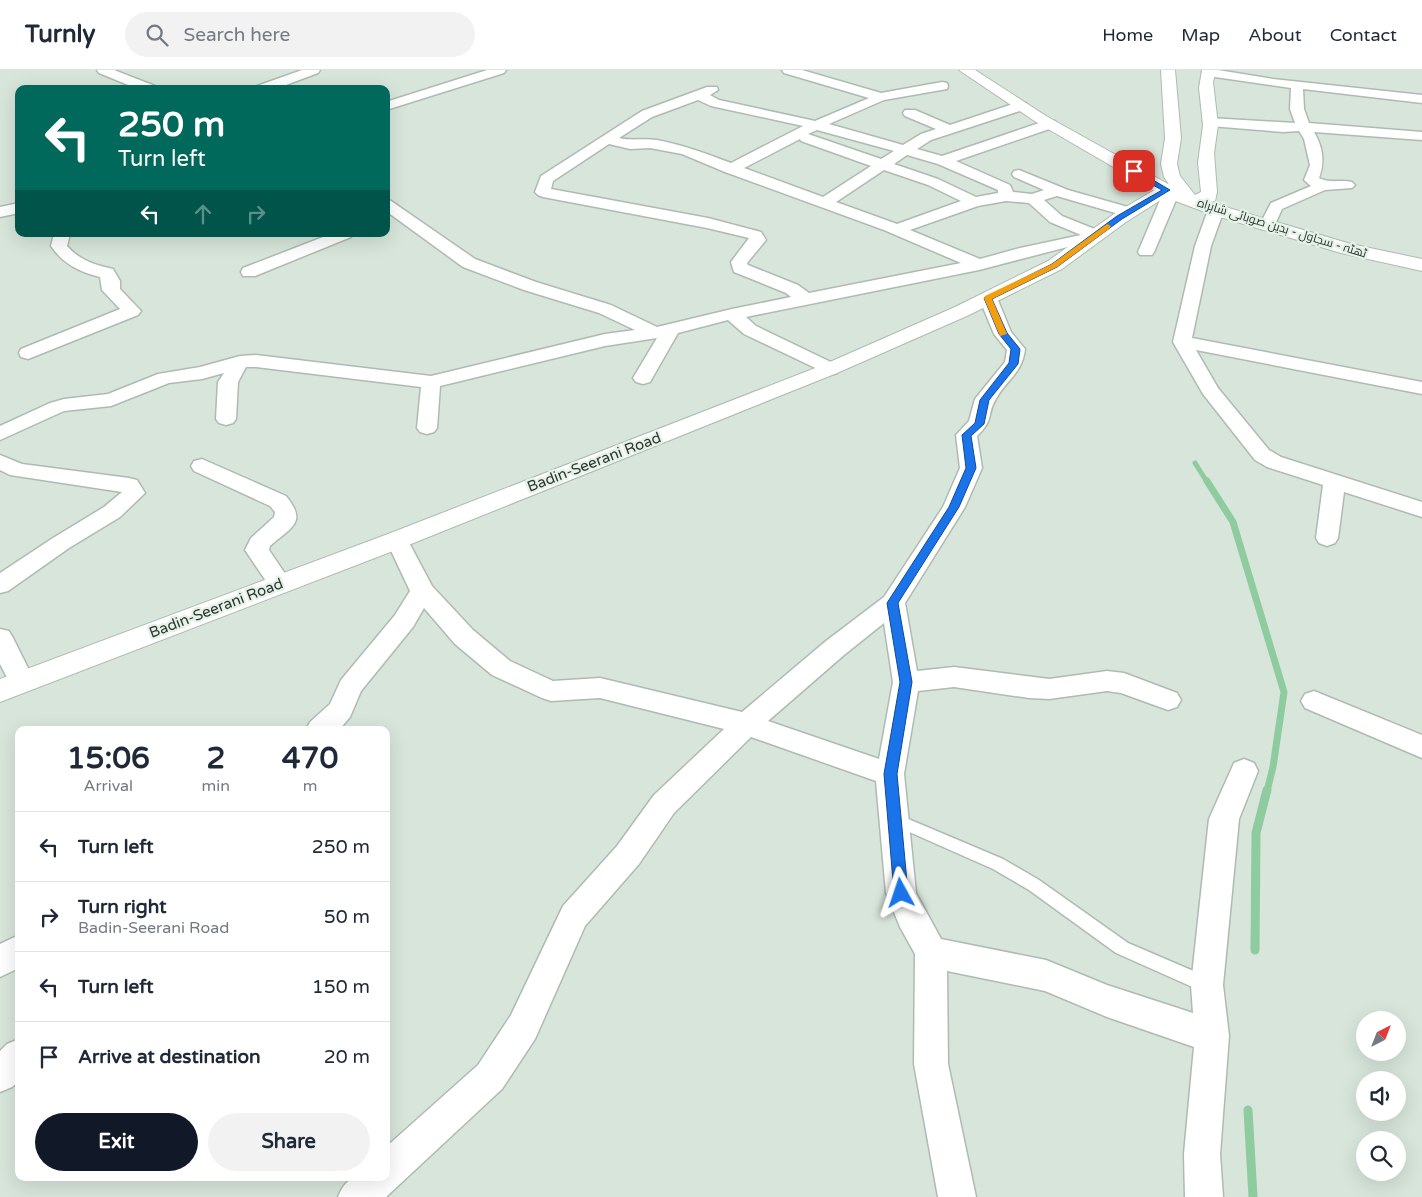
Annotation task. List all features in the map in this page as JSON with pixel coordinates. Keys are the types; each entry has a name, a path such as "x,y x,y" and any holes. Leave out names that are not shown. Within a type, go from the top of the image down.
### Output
{"street":[{"path":"103,70 140,85"},
{"path":"273,85 314,70"},
{"path":"390,105 500,70"},
{"path":"788,70 881,97"},
{"name":"ٹھٹہ - سجاول - بدین صوبائی شاہراہ","path":"966,70 1050,124 1169,192 1216,210 1347,250 1422,265"},
{"path":"1168,70 1173,138 1169,164 1172,177 1191,201 1209,197 1210,187 1206,159 1210,122 1206,86 1209,71 1273,83 1422,99"},
{"path":"830,81 845,74"},
{"path":"1298,85 1297,109 1311,139 1317,164 1311,180 1323,186"},
{"path":"730,169 816,125 881,97 942,86"},
{"path":"712,90 648,114 546,179 543,192 745,231 755,236 758,240 739,262 740,268 792,289 805,299"},
{"path":"698,95 716,104 746,108 816,125 943,161 1005,188 1006,196"},
{"path":"823,203 926,137 1021,106"},
{"path":"910,113 950,130"},
{"path":"1210,122 1422,136"},
{"path":"943,161 1050,124"},
{"path":"797,135 933,182 974,202"},
{"path":"607,139 630,145 637,142 686,151 895,230 979,265"},
{"path":"1019,174 1058,191 1129,212"},
{"path":"1267,226 1276,206 1323,186 1347,186"},
{"path":"895,230 974,202 1006,196 1033,199 1058,191"},
{"path":"1146,252 1169,192"},
{"name":"Badin-Seerani Road","path":"11,686 396,540 830,369 988,298 1055,265 1129,212 1169,192"},
{"path":"1033,199 1056,218 1093,237"},
{"path":"0,212 15,209"},
{"path":"1216,210 1203,246 1182,342 1210,390 1262,455 1274,462 1422,510"},
{"path":"391,211 469,263 530,286 605,309 663,331"},
{"path":"28,353 132,311 111,290 111,281 107,273 89,270 63,253 59,246 61,237"},
{"path":"249,272 337,237"},
{"path":"0,434 57,407 71,403 111,400 166,378 202,373 240,362 256,360 431,382 606,340 663,331 732,314 979,265 1020,253 1093,237"},
{"path":"390,1168 490,1076 523,1027 574,916 628,855 664,804 746,724 835,648 893,603 954,507 971,468 966,435 979,424 985,400 1014,364 1016,349 1003,334 988,298"},
{"path":"732,314 750,330 830,369"},
{"path":"643,378 663,331"},
{"path":"1182,342 1422,388"},
{"path":"226,419 228,382 240,362"},
{"path":"427,428 431,382"},
{"path":"0,462 18,470 129,485 134,493 112,512 61,543 0,585"},
{"path":"202,466 278,501 286,510 285,520 259,542 257,550 280,584"},
{"path":"1327,538 1334,482"},
{"path":"396,540 422,592 464,637 501,668 551,691 600,688 746,724 890,774"},
{"path":"327,726 341,710 350,686 404,621 422,592"},
{"path":"893,603 906,682 890,774 901,893 910,917 931,952 931,1064 957,1197"},
{"path":"0,638 11,686"},
{"path":"906,682 954,677 1048,689 1107,682 1124,683 1168,700"},
{"path":"1314,701 1422,746"},
{"path":"1204,1197 1202,1154 1212,1036 1206,985 1224,819 1244,771"},
{"path":"931,952 1046,976 1107,1001 1212,1036"},
{"path":"0,962 15,953"},
{"path":"0,1075 15,1060"},
{"path":"358,1197 377,1181"}],"lane":[{"path":"894,819 998,864 1034,884 1122,948 1206,985"}],"waterway":[{"path":"1195,463 1207,482"},
{"path":"1207,481 1233,522 1284,692 1273,767 1267,791"},
{"path":"1255,950 1256,833 1267,790"},
{"path":"1248,1110 1253,1197"}],"slow traffic":[{"path":"1003,334 988,298 1055,265 1107,226"}],"route":[{"path":"901,893 890,774 906,682 893,603 954,507 971,468 966,435 979,424 985,400 1014,364 1016,349 1003,334 988,298 1055,265 1089,238 1167,190 1134,171"}]}
